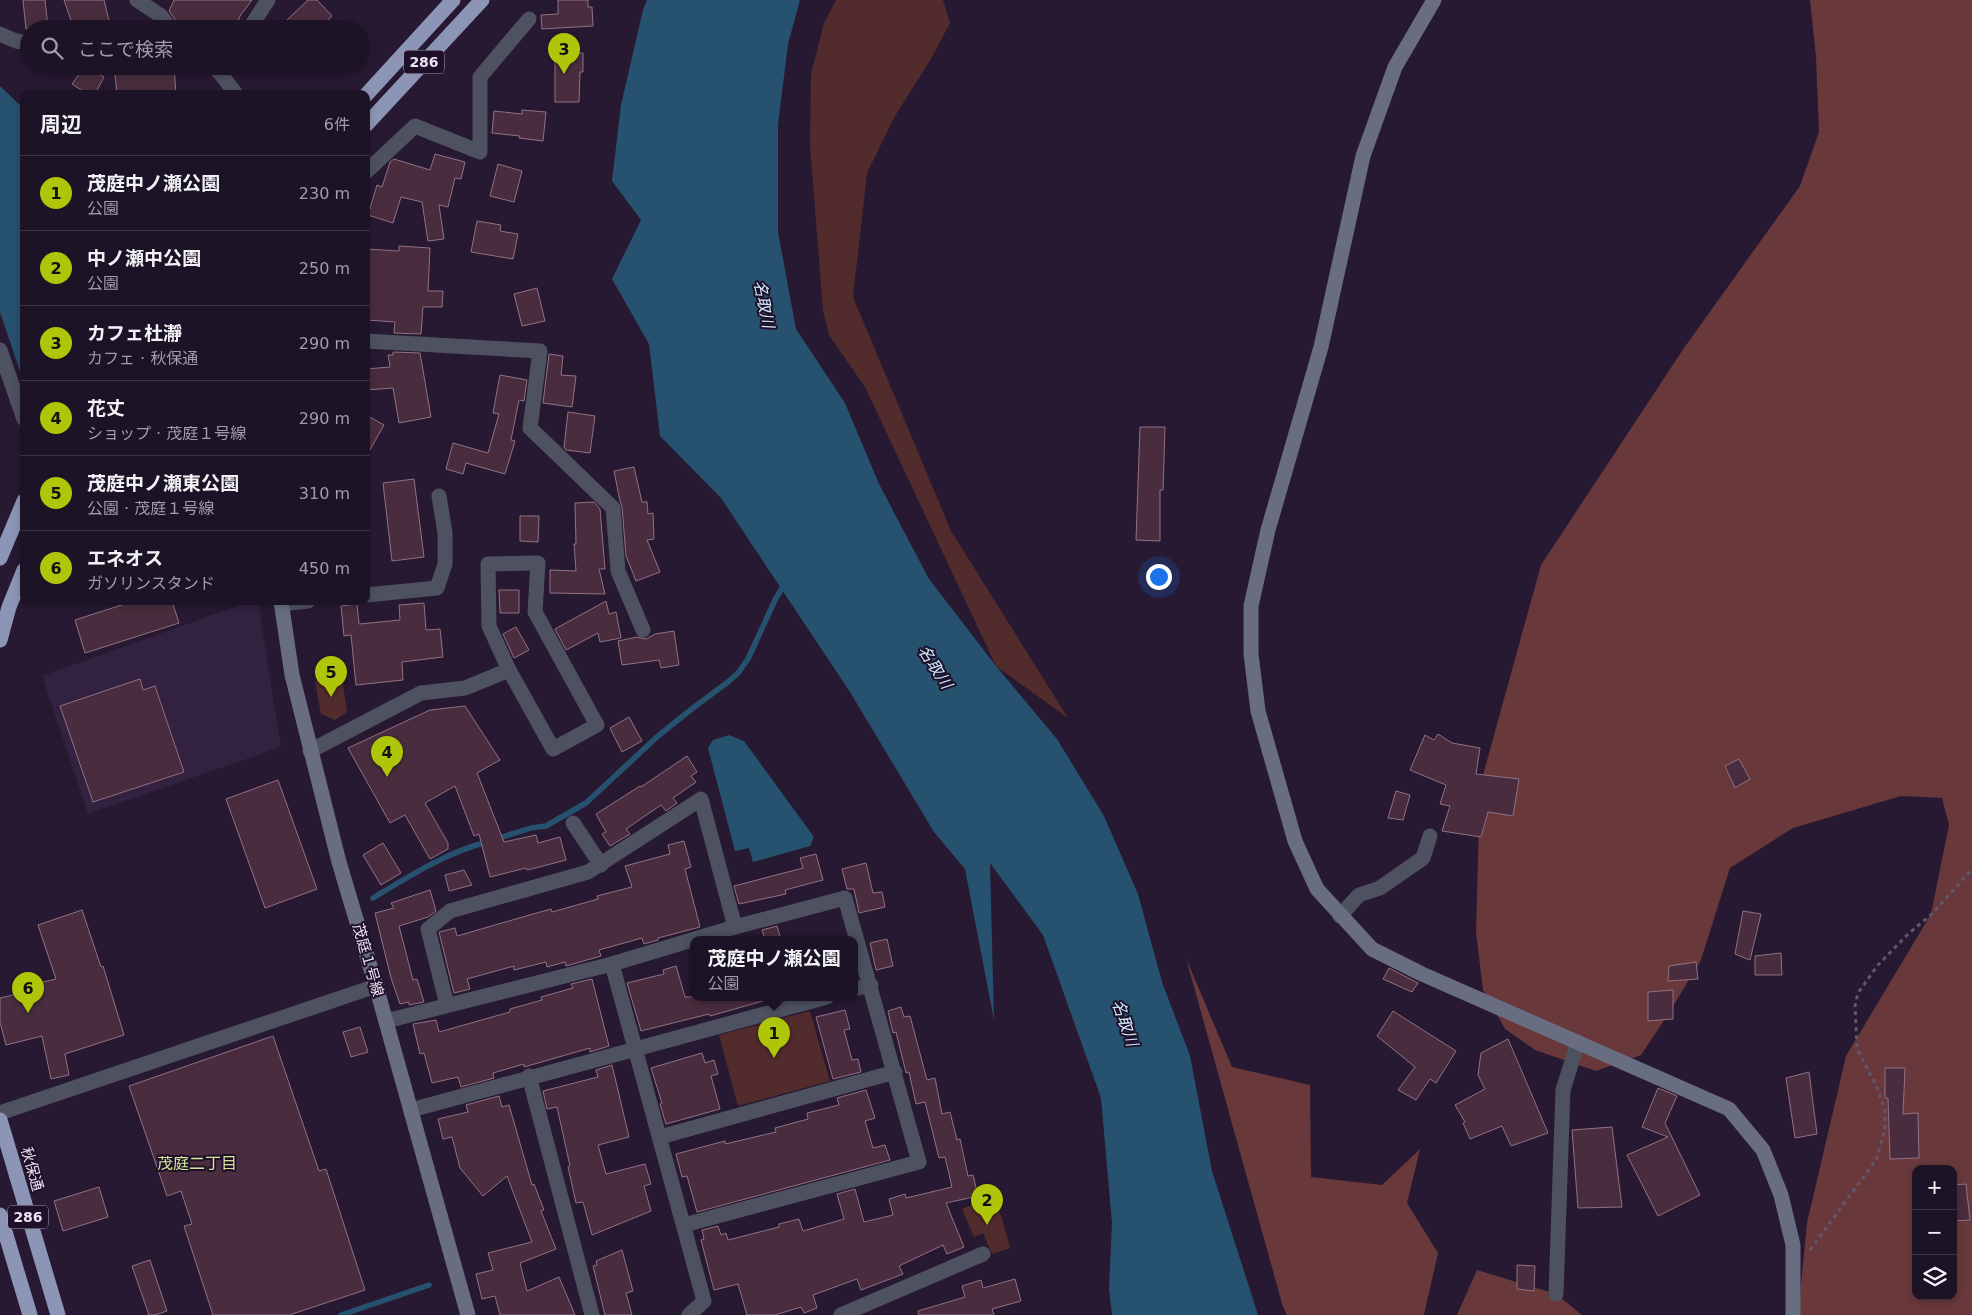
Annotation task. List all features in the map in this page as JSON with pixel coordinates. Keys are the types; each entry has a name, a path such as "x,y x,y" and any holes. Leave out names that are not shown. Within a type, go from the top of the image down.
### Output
{"highway":[{"name":"286","path":"370,91 453,0"},
{"name":"286","path":"370,121 482,0"},
{"path":"0,558 20,510"},
{"path":"0,640 9,607 20,580"},
{"name":"秋保通","path":"0,1120 58,1315"},
{"name":"286","path":"0,1215 30,1315"}],"street":[{"path":"137,0 161,16 164,20"},
{"path":"254,20 268,0"},
{"path":"1434,0 1395,67 1363,156 1321,347 1268,530 1251,606 1251,654 1258,711 1293,832 1317,889 1372,949 1422,974 1729,1109 1763,1150 1781,1196 1793,1245 1793,1315"},
{"path":"370,168 415,126 480,152 480,77 529,19"},
{"path":"0,34 20,42"},
{"path":"224,75 233,90"},
{"path":"370,340 540,351 530,428 613,508 618,571 643,630"},
{"path":"0,350 20,408"},
{"path":"370,595 437,588 445,564 445,532 438,496"},
{"path":"538,563 536,612 598,725 553,749 509,670 489,626 488,564 538,563"},
{"name":"茂庭１号線","path":"281,605 292,676 339,862 386,1021 468,1315"},
{"path":"310,751 422,693 465,688 509,670"},
{"path":"447,1005 428,929 450,911 588,872 701,799 735,927"},
{"path":"573,823 601,865"},
{"path":"1340,916 1359,894 1380,888 1423,858 1430,836"},
{"path":"705,936 845,898 856,936"},
{"path":"386,1021 612,964 690,941"},
{"path":"684,1225 919,1162 858,943"},
{"path":"612,964 704,1301 689,1315"},
{"path":"858,988 870,985"},
{"path":"0,1113 376,986"},
{"path":"411,1110 528,1076 812,1001"},
{"path":"1556,1294 1563,1090 1578,1042"},
{"path":"660,1137 895,1072"},
{"path":"528,1076 592,1315"},
{"path":"841,1315 982,1254"}],"path":[{"path":"1808,1253 1876,1160 1885,1129 1885,1110 1879,1093 1857,1048 1854,1006 1858,992 1878,965 1907,935 1933,913 1972,870"}],"shaded area":[{"path":"836,0 943,0 950,23 931,59 895,116 867,173 853,297 951,531 1068,718 996,666 865,387 829,335 823,310 810,145 811,74 824,23"},
{"path":"1810,0 1972,0 1972,1315 1798,1315 1807,1223 1846,1056 1931,914 1949,825 1942,798 1901,796 1793,828 1730,868 1701,960 1641,1055 1596,1071 1535,1050 1505,1029 1483,990 1476,932 1480,786 1541,565 1684,348 1800,186 1819,132 1816,57"},
{"path":"240,605 259,605 281,747 88,814 42,676"},
{"path":"342,677 347,712 335,720 321,714 315,681"},
{"path":"1186,958 1232,1067 1310,1085 1311,1177 1382,1185 1420,1149 1407,1203 1438,1253 1424,1315 1287,1315 1283,1307"},
{"path":"810,1011 830,1081 738,1106 719,1035"},
{"path":"992,1196 1002,1218 1010,1248 992,1254 983,1233 974,1237 962,1209"},
{"path":"1477,1270 1556,1294 1582,1315 1457,1315"}],"water":[{"name":"名取川","path":"647,0 800,0 788,44 778,125 778,232 796,329 845,403 879,484 929,579 996,666 1057,739 1104,816 1138,894 1162,982 1190,1056 1212,1171 1258,1315 1112,1315 1109,1288 1112,1223 1101,1098 1043,935 990,863 994,1020 965,869 934,832 850,692 721,498 660,436 649,344 612,279 641,220 612,181 621,105"},
{"path":"0,86 20,105 20,371 0,312"},
{"path":"729,735 744,741 814,837 810,846 753,862 749,848 735,851 708,748 713,740"}],"building":[{"path":"23,0 45,0 47,20 25,20"},
{"path":"64,0 104,0 109,20 71,20"},
{"path":"174,0 252,0 238,20 176,20 169,11"},
{"path":"308,0 317,0 332,16 328,20 287,20"},
{"path":"558,0 588,0 588,7 592,7 593,26 542,29 541,15 558,14"},
{"path":"555,53 583,53 583,72 580,72 579,102 555,102"},
{"path":"78,75 101,75 104,77 97,90 81,90 72,84"},
{"path":"115,75 175,75 176,90 117,90"},
{"path":"522,110 546,112 543,141 492,133 494,111 522,114"},
{"path":"435,154 465,162 461,179 455,178 448,207 439,205 444,239 428,241 422,202 401,197 393,223 370,216 370,208 377,185 382,187 390,162 394,159 430,170"},
{"path":"498,164 522,171 514,202 490,196"},
{"path":"477,221 501,225 500,231 518,234 513,259 471,252"},
{"path":"399,246 430,248 428,291 443,291 442,307 423,307 421,334 394,333 395,322 370,320 370,249 399,251"},
{"path":"537,288 545,321 522,326 514,294"},
{"path":"393,352 420,353 431,417 399,423 393,388 370,390 370,369 390,367 388,355 393,355"},
{"path":"549,354 563,356 561,375 576,376 572,407 543,403"},
{"path":"500,375 527,380 524,401 519,400 511,440 515,441 505,474 466,463 463,474 446,469 453,443 488,453 499,414 493,413"},
{"path":"568,412 595,416 590,453 566,450 564,447"},
{"path":"370,417 384,425 370,450"},
{"path":"1140,427 1165,427 1163,490 1160,490 1160,541 1136,540"},
{"path":"634,467 642,502 647,502 648,514 653,513 654,539 647,540 660,572 636,581 626,556 622,507 614,471"},
{"path":"414,479 424,557 392,561 383,483"},
{"path":"594,502 600,509 605,569 599,569 605,594 550,593 550,570 576,571 574,544 576,544 575,503"},
{"path":"520,516 539,516 538,542 520,541"},
{"path":"499,590 519,590 519,613 500,613"},
{"path":"606,601 609,614 616,612 621,638 600,642 598,633 566,650 555,629"},
{"path":"424,603 426,630 440,629 443,657 402,662 403,680 356,685 351,635 344,636 341,606 357,605 359,624 400,620 399,605"},
{"path":"122,605 173,605 179,623 85,653 75,620"},
{"path":"516,627 529,650 514,658 503,634"},
{"path":"674,631 679,665 661,668 659,660 622,665 618,641 637,637 646,639 655,634"},
{"path":"140,679 143,690 155,686 184,772 93,802 60,706"},
{"path":"465,706 500,760 477,773 504,842 536,835 538,843 560,837 566,860 490,877 479,834 474,836 455,786 425,803 448,843 448,849 430,859 405,815 390,823 348,748 430,710"},
{"path":"629,717 642,741 622,752 610,728"},
{"path":"1438,734 1452,743 1480,748 1476,774 1519,779 1513,816 1488,812 1481,837 1442,831 1450,806 1440,804 1446,785 1410,770 1425,735 1434,740"},
{"path":"687,756 697,772 691,776 696,782 673,798 677,803 666,811 661,805 626,829 630,834 610,846 602,834 606,832 596,814"},
{"path":"1739,759 1750,779 1735,788 1725,766"},
{"path":"278,780 317,889 265,908 226,799"},
{"path":"1396,791 1410,795 1403,820 1388,818"},
{"path":"684,841 691,867 685,869 700,927 658,938 658,940 644,944 642,938 599,950 601,956 566,966 565,962 547,967 546,962 514,970 514,966 467,979 470,989 454,993 439,932 455,928 457,936 551,909 552,912 598,899 597,896 632,887 625,866 670,854 668,845"},
{"path":"383,843 401,873 381,885 363,855"},
{"path":"816,854 823,880 785,890 786,894 739,904 734,886 803,868 800,858"},
{"path":"866,863 873,893 882,892 885,907 859,913 854,889 847,889 842,869"},
{"path":"464,870 472,885 449,891 445,875"},
{"path":"430,890 436,911 428,917 399,926 413,980 417,979 424,1002 409,1005 409,1002 400,1004 391,978 375,913 394,908 391,903"},
{"path":"82,910 101,967 103,966 124,1035 65,1054 69,1075 51,1079 42,1036 6,1045 0,1022 0,998 26,992 25,986 56,979 38,925"},
{"path":"1743,911 1761,914 1750,960 1735,954"},
{"path":"777,926 780,936 764,936 762,930"},
{"path":"887,939 893,966 876,970 870,943"},
{"path":"1781,953 1782,975 1755,975 1755,956"},
{"path":"1696,962 1698,979 1668,981 1669,966"},
{"path":"676,966 685,997 690,997 690,1001 763,1001 710,1016 709,1014 641,1031 627,983 664,974 663,970"},
{"path":"1389,968 1418,983 1412,992 1383,979"},
{"path":"592,979 609,1046 590,1052 590,1048 524,1067 524,1064 493,1073 494,1078 461,1087 458,1077 432,1083 424,1053 420,1054 413,1024 436,1020 439,1032 510,1012 510,1009 542,1000 541,997 573,988 571,984"},
{"path":"1673,990 1673,1019 1648,1021 1648,992"},
{"path":"901,1007 904,1017 910,1016 927,1080 935,1078 942,1114 950,1112 957,1140 960,1139 968,1176 973,1175 978,1196 946,1203 964,1247 947,1254 943,1245 899,1266 903,1274 861,1290 857,1279 813,1295 817,1308 804,1313 801,1307 775,1315 747,1315 738,1284 714,1290 701,1240 704,1239 702,1230 718,1226 721,1235 726,1233 728,1240 779,1227 779,1224 799,1219 803,1231 844,1219 837,1194 855,1189 864,1222 893,1215 889,1199 905,1194 906,1198 952,1187 945,1157 939,1158 925,1102 916,1104 909,1072 906,1073 896,1032 893,1033 888,1011"},
{"path":"845,1010 850,1029 844,1030 852,1060 858,1059 861,1072 833,1079 816,1017"},
{"path":"1393,1011 1456,1051 1436,1083 1430,1079 1416,1100 1398,1090 1415,1067 1377,1036"},
{"path":"360,1027 368,1052 351,1057 343,1032"},
{"path":"273,1036 319,1171 326,1169 365,1290 289,1315 213,1315 184,1226 192,1224 181,1191 167,1196 129,1086"},
{"path":"1508,1039 1548,1133 1511,1146 1502,1126 1470,1139 1463,1123 1465,1122 1455,1105 1485,1089 1478,1075 1481,1053"},
{"path":"702,1053 705,1063 714,1060 718,1074 711,1076 720,1109 666,1124 660,1104 662,1103 651,1068"},
{"path":"612,1065 629,1137 598,1145 606,1174 645,1164 651,1184 644,1186 651,1211 592,1235 583,1202 576,1203 557,1107 547,1109 543,1091 598,1077 596,1070"},
{"path":"1885,1068 1905,1068 1903,1114 1918,1113 1919,1158 1890,1159 1888,1098 1885,1098"},
{"path":"1809,1072 1817,1134 1795,1138 1786,1078"},
{"path":"1658,1088 1677,1096 1665,1123 1700,1195 1658,1216 1627,1155 1668,1137 1642,1127"},
{"path":"866,1090 875,1118 865,1121 873,1148 885,1145 890,1160 697,1212 687,1176 682,1177 676,1154 725,1141 725,1144 776,1132 775,1128 808,1119 807,1113 839,1105 837,1098"},
{"path":"499,1096 502,1107 509,1105 532,1185 534,1184 544,1210 541,1211 556,1249 520,1263 527,1291 559,1277 575,1315 500,1315 495,1296 482,1299 476,1274 493,1270 488,1253 532,1242 507,1176 483,1196 460,1168 452,1137 443,1139 438,1119 468,1112 466,1105"},
{"path":"1612,1127 1622,1207 1578,1208 1572,1130"},
{"path":"1966,1184 1970,1220 1957,1221 1957,1185"},
{"path":"99,1187 108,1217 63,1231 54,1201"},
{"path":"622,1250 633,1291 626,1293 632,1315 605,1315 593,1266 597,1265 596,1261"},
{"path":"150,1260 167,1311 155,1315 149,1315 132,1266"},
{"path":"1517,1265 1535,1266 1534,1291 1517,1289"},
{"path":"1015,1279 1021,1301 992,1309 994,1315 919,1315 918,1311 965,1297 962,1286 981,1280 983,1288"}],"waterway":[{"path":"496,839 531,828 546,826 586,803 658,736 728,682 738,673 748,659 775,600 785,583"},
{"path":"373,898 457,852 487,842"},
{"path":"341,1315 429,1285"}],"place":[{"name":"カフェ杜瀞","path":"564,74"},
{"name":"茂庭中ノ瀬東公園","path":"331,697"},
{"name":"花丈","path":"387,777"},
{"name":"エネオス","path":"28,1013"},
{"name":"茂庭中ノ瀬公園","path":"774,1058"},
{"name":"中ノ瀬中公園","path":"987,1225"}],"district":[{"name":"茂庭二丁目","path":"197,1163"}]}
